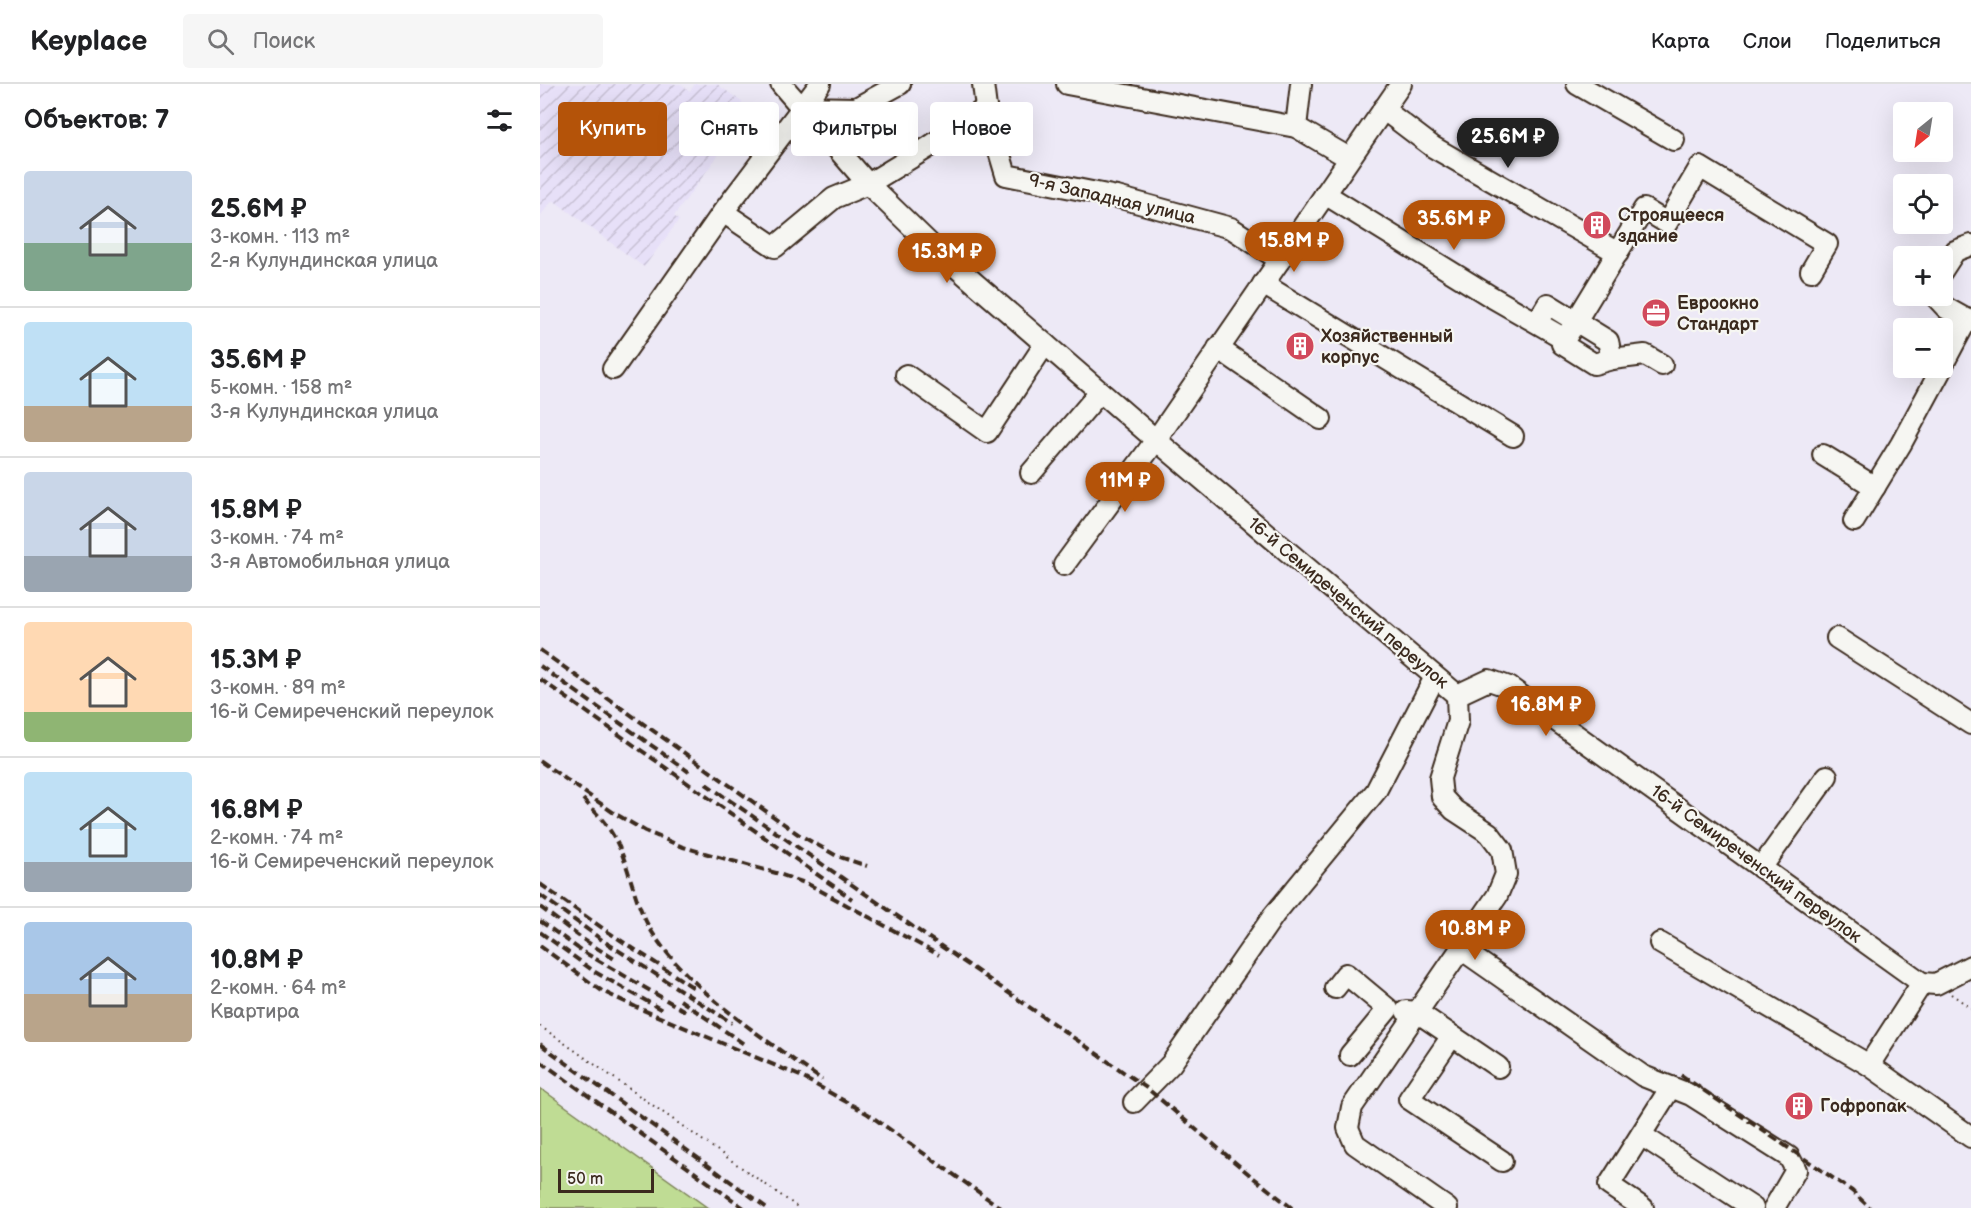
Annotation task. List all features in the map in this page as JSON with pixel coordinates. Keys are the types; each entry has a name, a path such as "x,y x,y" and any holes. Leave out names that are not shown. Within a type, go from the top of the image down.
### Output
{"street":[{"name":"16-й Семиреченский переулок","path":"781,84 797,102"},
{"path":"806,102 820,84"},
{"path":"859,102 867,84"},
{"path":"867,102 900,84"},
{"path":"979,84 984,102"},
{"path":"1067,84 1296,127 1349,158"},
{"path":"1296,127 1301,84"},
{"path":"1064,565 1156,440 1401,84"},
{"path":"1577,84 1674,140"},
{"path":"1383,110 1433,147 1618,253"},
{"path":"613,369 723,212 791,122"},
{"path":"723,212 775,247 834,198 868,184 930,146"},
{"name":"16-й Семиреченский переулок","path":"844,156 868,184 933,247 1457,695 1490,680 1509,687 1761,868 1929,984"},
{"name":"9-я Западная улица","path":"1000,156 1006,175 1117,197 1231,228 1280,260"},
{"path":"1662,365 1645,355 1594,364 1562,344 1644,209 1667,223 1700,167 1827,244 1810,271"},
{"path":"1325,194 1490,296 1565,339"},
{"path":"1953,254 1955,251 1971,245"},
{"path":"1263,284 1513,436"},
{"path":"1537,322 1548,304 1608,341 1612,359"},
{"path":"1944,306 1969,320 1953,348"},
{"path":"906,375 987,432 1045,344"},
{"path":"1218,348 1321,419"},
{"path":"1854,521 1901,444 1936,378"},
{"path":"1031,473 1100,392"},
{"path":"1823,455 1875,487"},
{"path":"1837,638 1971,724"},
{"path":"1134,1102 1171,1064 1274,915 1376,791 1435,677"},
{"path":"1447,1208 1355,1144 1348,1128 1352,1107 1497,896 1506,874 1502,850 1489,834 1454,810 1442,797 1440,778 1458,722 1457,695"},
{"path":"1761,868 1827,776"},
{"path":"1660,943 1869,1065 1971,1137"},
{"path":"1461,949 1643,1077 1691,1095 1789,1157 1796,1170 1774,1208"},
{"path":"1869,1065 1929,984 1971,966"},
{"path":"1335,988 1346,974 1388,1009 1417,1012 1498,1067"},
{"path":"1350,1055 1388,1009"},
{"path":"1452,1036 1409,1099 1502,1161"},
{"path":"1643,1208 1609,1185 1671,1087"},
{"path":"1641,1135 1753,1208"}],"path":[{"path":"1929,984 1971,1008"},
{"path":"540,1026 799,1208"}],"shaded area":[{"path":"540,84 681,84 690,91 695,84 717,84 742,102 679,102 679,156 718,156 674,216 679,220 644,267 553,200 540,216"}],"green space":[{"path":"540,1088 708,1208 540,1208"}],"railway":[{"path":"540,650 798,834 837,856 867,866"},
{"path":"540,666 689,772"},
{"path":"540,679 852,899"},
{"path":"540,761 614,813 645,831 683,847 808,884 939,955"},
{"path":"706,784 1148,1089 1292,1208"},
{"path":"583,799 604,822 614,838 643,915 664,949 704,991 727,1011 822,1080"},
{"path":"540,884 694,988"},
{"path":"540,895 602,940 732,1023"},
{"path":"540,907 584,940 616,960"},
{"path":"540,921 582,951 685,1011"},
{"path":"540,932 595,972 664,1011"},
{"path":"540,946 602,991 800,1076 868,1114 1001,1208"},
{"path":"680,1000 744,1044"},
{"path":"540,1044 767,1208"},
{"path":"540,1061 744,1208"},
{"path":"1681,1075 1852,1191 1870,1208"}],"place":[{"name":"Строящееся здание","path":"1597,225"},
{"name":"Евроокно Стандарт","path":"1656,313"},
{"name":"Хозяйственный корпус","path":"1300,346"},
{"name":"Гофропак","path":"1799,1106"}]}
